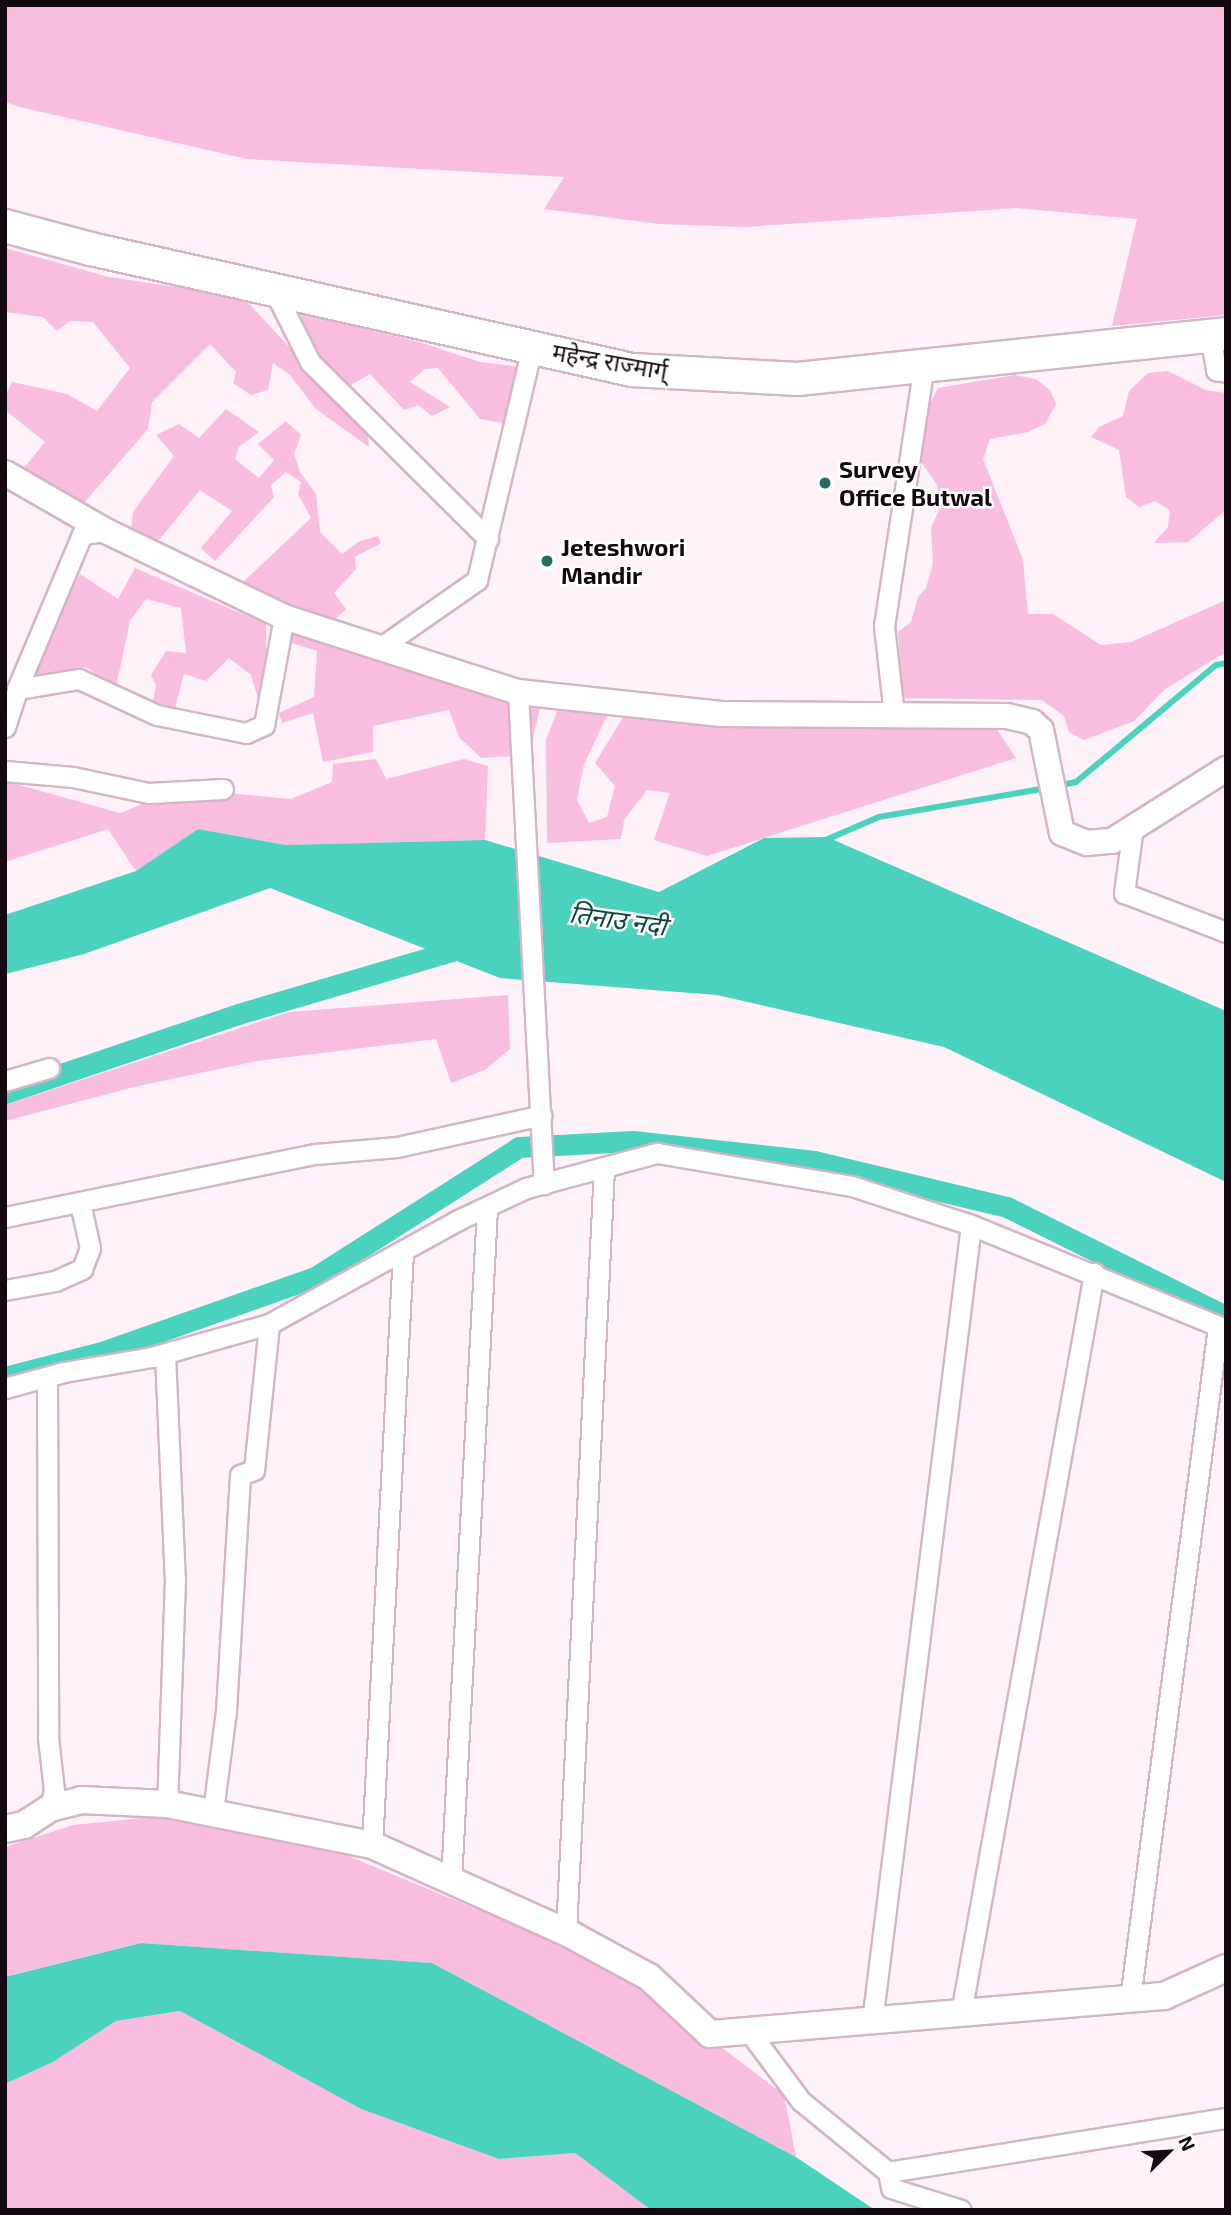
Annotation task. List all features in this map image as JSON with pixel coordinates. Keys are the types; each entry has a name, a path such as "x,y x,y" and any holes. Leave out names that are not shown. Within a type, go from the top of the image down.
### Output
{"highway":[{"name":"महेन्द्र राज्मार्ग्","path":"5,226 274,290 632,370 798,380 1218,334"}],"main road":[{"path":"5,1829 24,1825 50,1808 81,1800 167,1804 213,1811 372,1845 566,1932 649,1977 710,2034 1164,1996 1226,1968"}],"street":[{"path":"274,290 310,362 488,539"},
{"path":"1218,334 1216,370 1226,372"},
{"path":"381,647 477,580 532,347"},
{"path":"894,715 884,626 924,366"},
{"path":"5,473 106,531 284,617 517,692 721,714 1007,716 1032,722 1041,730 1062,834 1100,845 1226,769"},
{"path":"5,727 17,689 82,534 106,531"},
{"path":"17,689 79,679 157,715 246,733 264,725 284,617"},
{"path":"517,692 544,1184"},
{"path":"5,771 73,778 148,793 223,789"},
{"path":"1133,827 1124,893 1226,932"},
{"path":"5,1081 49,1068"},
{"path":"5,1217 316,1154 397,1147 542,1115"},
{"path":"5,1388 165,1353 269,1324 487,1208 544,1184 604,1170 657,1153 757,1167 852,1186 971,1225 1094,1273 1222,1328 1130,1999"},
{"path":"566,1932 604,1170"},
{"path":"5,1290 55,1281 82,1269 90,1248 80,1203"},
{"path":"451,1880 487,1208"},
{"path":"872,2022 971,1225"},
{"path":"372,1845 403,1251"},
{"path":"961,2012 1094,1273"},
{"path":"213,1811 226,1711 240,1475 254,1470 269,1324"},
{"path":"165,1353 175,1579 167,1804"},
{"path":"47,1377 48,1738 54,1790 50,1808"},
{"path":"748,2031 801,2101 888,2172 891,2188 961,2210"},
{"path":"888,2172 1226,2118"}],"shaded area":[{"path":"5,5 1226,5 1226,315 1112,326 1137,219 1016,208 746,227 659,224 544,209 564,177 247,159 20,107 5,102"},
{"path":"5,248 109,277 243,297 368,432 369,447 316,409 290,375 273,363 268,390 251,395 233,383 236,372 210,344 152,402 148,429 83,504 23,469 45,442 5,410 5,396 12,382 67,394 97,411 130,368 93,322 70,321 57,331 43,317 5,312"},
{"path":"302,314 419,342 480,362 523,367 509,424 480,419 438,368 425,369 410,382 450,407 432,416 418,405 404,410 370,374 344,389 302,337"},
{"path":"1168,371 1206,390 1226,393 1226,510 1188,542 1154,543 1168,527 1170,510 1155,501 1139,507 1126,497 1119,450 1091,437 1099,427 1123,416 1129,391 1148,373"},
{"path":"1015,375 1036,379 1050,390 1056,404 1045,424 1028,432 990,439 983,459 1023,560 1028,614 1053,614 1101,645 1131,642 1226,600 1226,652 1165,689 1134,721 1084,740 1069,732 1064,716 1042,700 903,698 898,632 911,622 918,597 926,588 933,563 931,528 942,503 936,483 922,463 920,422 938,388"},
{"path":"226,409 259,432 239,447 235,459 259,478 274,460 258,444 286,421 301,435 294,454 300,472 316,494 320,532 342,554 360,541 378,536 381,543 355,557 356,569 334,593 346,609 328,626 240,585 311,518 298,494 301,482 286,472 271,485 274,497 215,561 201,548 232,511 200,490 159,540 131,531 133,512 174,456 156,435 179,424 199,438"},
{"path":"135,568 266,624 266,676 258,699 251,675 229,658 206,681 184,674 175,709 153,702 156,685 151,675 166,651 186,653 181,608 146,599 130,621 116,687 86,667 36,677 59,614 80,574 118,599"},
{"path":"295,630 540,707 529,755 481,758 459,737 449,710 373,726 373,752 323,762 313,713 282,723 279,713 314,697 317,651 289,642"},
{"path":"558,709 608,714 584,764 577,800 589,823 607,817 615,786 595,763 624,716 772,723 992,722 1016,758 707,856 654,840 670,793 647,790 624,820 621,839 547,843 546,740"},
{"path":"376,759 386,779 464,759 488,766 485,840 286,845 198,829 136,871 108,829 5,862 5,781 120,813 145,803 227,793 291,799 332,782 333,764"},
{"path":"508,995 510,1049 485,1070 451,1083 436,1039 257,1061 138,1086 5,1121 5,1105 289,1012"},
{"path":"162,1816 322,1845 618,1968 784,2095 796,2157 432,1963 141,1943 5,1977 5,1847 73,1825"},
{"path":"180,2011 361,2109 499,2159 575,2153 651,2210 5,2210 5,2084 53,2062 116,2021"}],"water":[{"name":"तिनाउ नदी","path":"198,829 286,845 485,840 659,892 764,838 827,837 1226,1011 1226,1182 944,1047 717,995 500,978 270,888 84,954 5,974 5,915 136,871"},
{"path":"141,1943 432,1963 796,2157 875,2210 651,2210 575,2153 499,2159 361,2109 180,2011 116,2021 53,2062 5,2084 5,1977"}],"waterway":[{"path":"1057,786 1076,782 1216,665 1226,663"},
{"path":"821,842 879,817 1047,788"},
{"path":"5,1093 238,1014 452,951 464,941"},
{"path":"5,1377 102,1352 315,1277 519,1147 633,1141 814,1161 1007,1207 1226,1316"}],"place":[{"name":"Survey Office Butwal","path":"825,483"},
{"name":"Jeteshwori Mandir","path":"547,561"}]}
